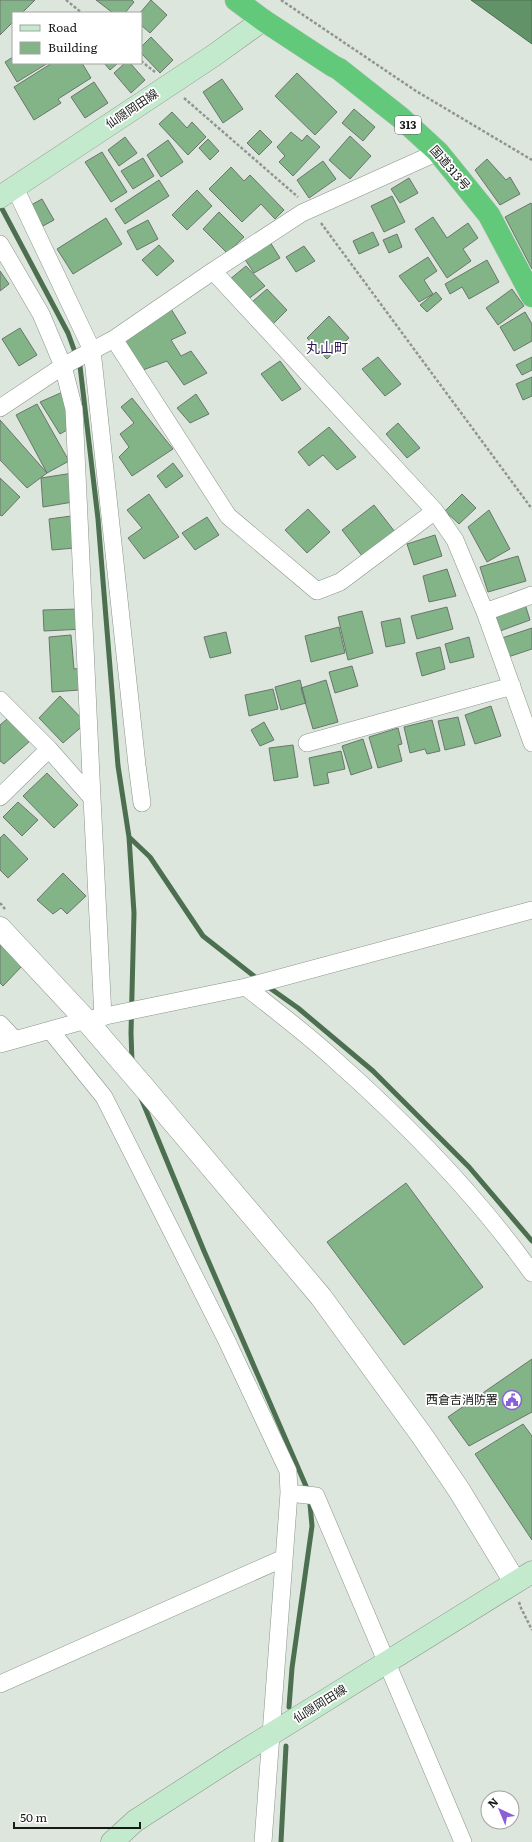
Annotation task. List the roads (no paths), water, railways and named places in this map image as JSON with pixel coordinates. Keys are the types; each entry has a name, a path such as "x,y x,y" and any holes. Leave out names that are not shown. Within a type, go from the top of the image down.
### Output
{"highway":[{"name":"国道313号","path":"236,0 262,20 340,69 401,118 438,152 489,215 532,296"}],"main road":[{"name":"仙隠岡田線","path":"8,192 213,56 262,20"},
{"name":"仙隠岡田線","path":"112,1842 135,1821 271,1734 524,1577"}],"street":[{"path":"0,408 63,366 114,339 213,271 311,208 438,152"},
{"path":"8,192 92,350 142,803"},
{"path":"0,244 41,314 63,366 74,408 92,798 95,1019"},
{"path":"213,271 435,511 455,540 485,612 532,743"},
{"path":"114,339 228,516 317,591 340,582 435,511"},
{"path":"485,612 532,595"},
{"path":"306,743 512,686"},
{"path":"0,700 49,750 92,798"},
{"path":"0,797 49,750"},
{"path":"0,1024 7,1042 144,1007 251,986 532,910"},
{"path":"0,928 95,1019 119,1058 321,1297 423,1437 459,1490 524,1577"},
{"path":"251,986 335,1059 427,1146 510,1243 532,1273"},
{"path":"50,1030 104,1097 229,1346 288,1471 289,1493 263,1842"},
{"path":"289,1493 316,1496 463,1842"},
{"path":"0,1684 284,1558"}],"waterway":[{"path":"0,205 68,333 80,366 98,519 118,766 129,837 134,913 131,1033 132,1062"},
{"path":"129,837 150,857 203,936 259,980"},
{"path":"267,986 298,1008 373,1071 469,1167 532,1241"},
{"path":"141,1098 204,1251 309,1493 312,1526 292,1668 289,1707"},
{"path":"281,1842 286,1746"}],"place":[{"name":"西倉吉消防署","path":"512,1400"}],"district":[{"name":"丸山町","path":"327,348"}]}
